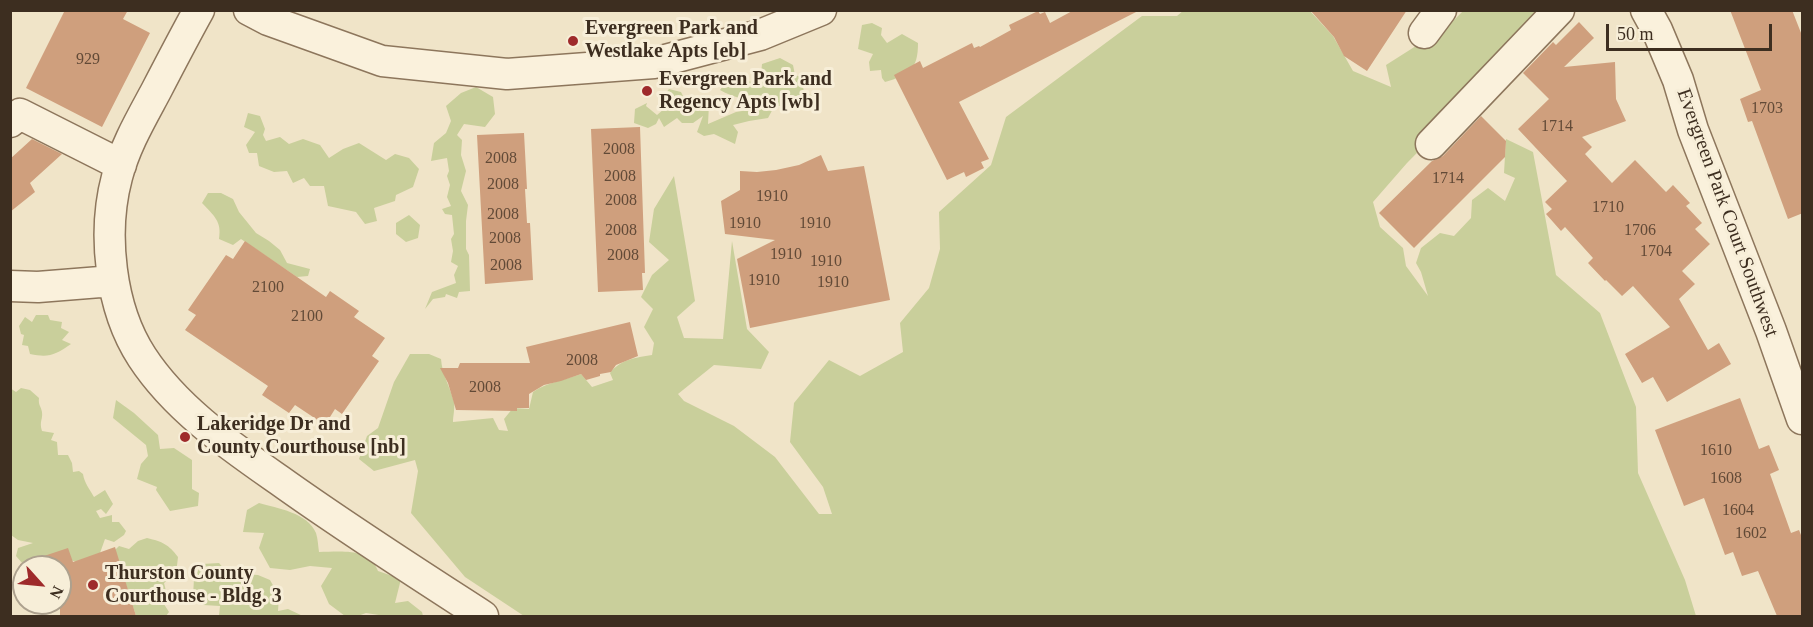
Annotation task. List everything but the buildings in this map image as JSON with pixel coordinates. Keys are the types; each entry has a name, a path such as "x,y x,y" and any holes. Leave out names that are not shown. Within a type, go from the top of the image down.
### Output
{"street":[{"path":"199,10 130,140 116,179 109,242 113,281 126,325 141,355 160,383 196,418 246,457 331,517 483,616"},
{"path":"249,10 268,20 382,61 507,74 654,63 760,35 821,10"},
{"path":"1431,144 1558,10"},
{"name":"Evergreen Park Court Southwest","path":"1646,10 1678,80 1693,130 1803,418"},
{"path":"10,122 20,114 121,165"},
{"path":"10,286 38,287 113,281"}],"green space":[{"path":"1184,10 1310,11 1333,36 1353,71 1391,87 1386,65 1449,25 1463,11 1557,11 1407,163 1373,202 1380,227 1403,248 1406,266 1428,296 1416,263 1421,248 1440,233 1454,236 1471,218 1472,200 1488,188 1505,201 1515,178 1504,173 1506,139 1533,152 1556,275 1600,313 1636,407 1638,473 1685,580 1696,616 524,616 465,577 411,513 418,471 415,460 374,471 359,459 367,436 378,428 394,382 410,354 429,354 441,359 454,402 453,422 493,418 499,430 508,431 504,419 513,408 529,409 533,392 551,383 581,374 592,387 613,380 610,373 624,362 652,355 654,343 644,327 653,309 641,297 652,275 669,260 649,242 654,209 674,176 695,301 677,317 684,338 723,339 732,241 747,329 769,352 761,369 714,365 678,394 684,401 734,426 775,457 819,514 832,514 823,487 790,442 794,403 829,360 860,376 903,352 900,323 929,288 940,249 939,212 991,165 1006,117 1142,16 1177,16"},
{"path":"872,23 882,28 881,35 887,43 902,34 918,43 916,60 906,74 885,82 881,70 870,71 869,62 873,54 858,49 862,25"},
{"path":"780,58 793,65 795,75 801,77 804,92 820,99 809,110 775,105 768,118 733,125 738,132 735,144 714,134 704,136 697,132 703,116 693,123 682,123 677,118 664,127 659,118 656,124 648,128 634,123 635,109 647,103 646,106 657,115 664,109 660,100 669,89 709,104 708,124 736,112 754,109 743,100 720,90 730,77 760,84 762,64"},
{"path":"476,87 493,97 495,114 485,127 464,124 457,135 462,140 461,155 466,171 461,191 468,205 466,249 469,255 470,291 459,292 457,298 446,294 445,297 433,299 425,309 432,292 456,283 454,275 458,266 451,262 453,251 451,239 454,234 452,215 445,214 442,209 451,206 447,197 450,185 447,176 449,171 447,158 431,161 434,143 446,133 451,121 446,106 461,93"},
{"path":"248,113 260,116 265,129 263,135 266,141 280,137 289,144 303,139 320,145 329,158 359,143 386,160 395,154 409,158 419,169 413,187 396,195 395,201 374,208 377,221 365,224 356,212 328,206 324,186 310,186 304,178 293,183 287,171 274,172 259,166 257,153 249,153 246,145 255,132 244,127"},
{"path":"208,193 221,193 233,199 239,212 256,233 280,250 287,263 310,269 308,276 297,277 241,239 233,245 219,239 218,223 202,203"},
{"path":"409,215 420,225 418,238 406,242 396,234 396,223"},
{"path":"36,315 48,315 50,320 62,322 61,328 69,332 62,340 71,344 52,355 30,354 28,346 22,345 24,335 21,334 19,326 25,317 32,322"},
{"path":"10,388 16,392 21,388 30,390 39,398 42,431 54,433 51,440 57,442 58,455 68,455 73,472 79,471 83,474 94,497 105,490 113,504 106,514 101,509 96,511 100,518 112,515 112,522 119,522 126,531 114,542 105,539 100,553 83,564 72,561 72,555 16,555 18,548 33,543 18,540 11,535"},
{"path":"116,400 158,435 160,449 174,448 192,460 192,489 199,493 198,506 170,511 156,490 157,487 137,479 141,464 148,456 146,445 113,418"},
{"path":"259,503 291,512 306,521 316,533 319,552 361,554 374,563 378,571 401,579 395,603 408,601 422,612 423,616 385,616 366,613 358,616 345,616 329,604 321,586 332,568 310,566 290,570 270,568 259,548 264,533 243,532 247,510"},
{"path":"147,538 165,544 178,557 176,574 164,583 166,591 162,601 169,612 166,616 136,616 115,550 119,546 129,549 138,541"},
{"path":"219,563 231,577 243,574 258,575 270,580 279,596 278,611 288,609 303,616 219,616 220,606 203,605 193,597 194,578 202,564"}],"place":[{"name":"Evergreen Park and Westlake Apts [eb]","path":"573,41"},
{"name":"Evergreen Park and Regency Apts [wb]","path":"647,91"},
{"name":"Lakeridge Dr and County Courthouse [nb]","path":"185,437"},
{"name":"Thurston County Courthouse - Bldg. 3","path":"93,585"}]}
